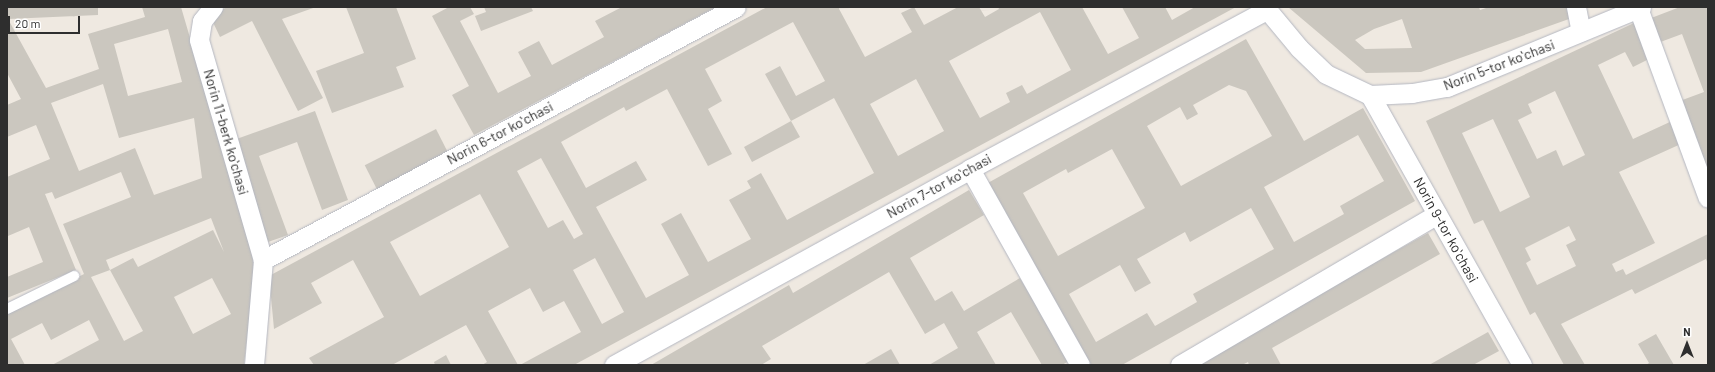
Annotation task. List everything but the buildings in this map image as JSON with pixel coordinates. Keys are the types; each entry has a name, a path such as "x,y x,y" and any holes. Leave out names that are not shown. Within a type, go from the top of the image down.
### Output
{"street":[{"name":"Norin 11-berk koʻchasi","path":"212,7 202,21 199,40 263,260"},
{"name":"Norin 6-tor koʻchasi","path":"263,260 736,7"},
{"path":"1576,7 1580,32"},
{"path":"1639,8 1708,198"},
{"name":"Norin 5-tor koʻchasi","path":"1266,9 1299,48 1326,74 1370,95 1412,93 1447,87 1639,8"},
{"name":"Norin 7-tor koʻchasi","path":"614,365 970,169 1266,9"},
{"name":"Norin 9-tor koʻchasi","path":"1370,95 1522,365"},
{"path":"970,169 1080,365"},
{"path":"1180,365 1437,214"},
{"path":"254,365 263,260"}],"lane":[{"path":"7,309 74,276"}]}
